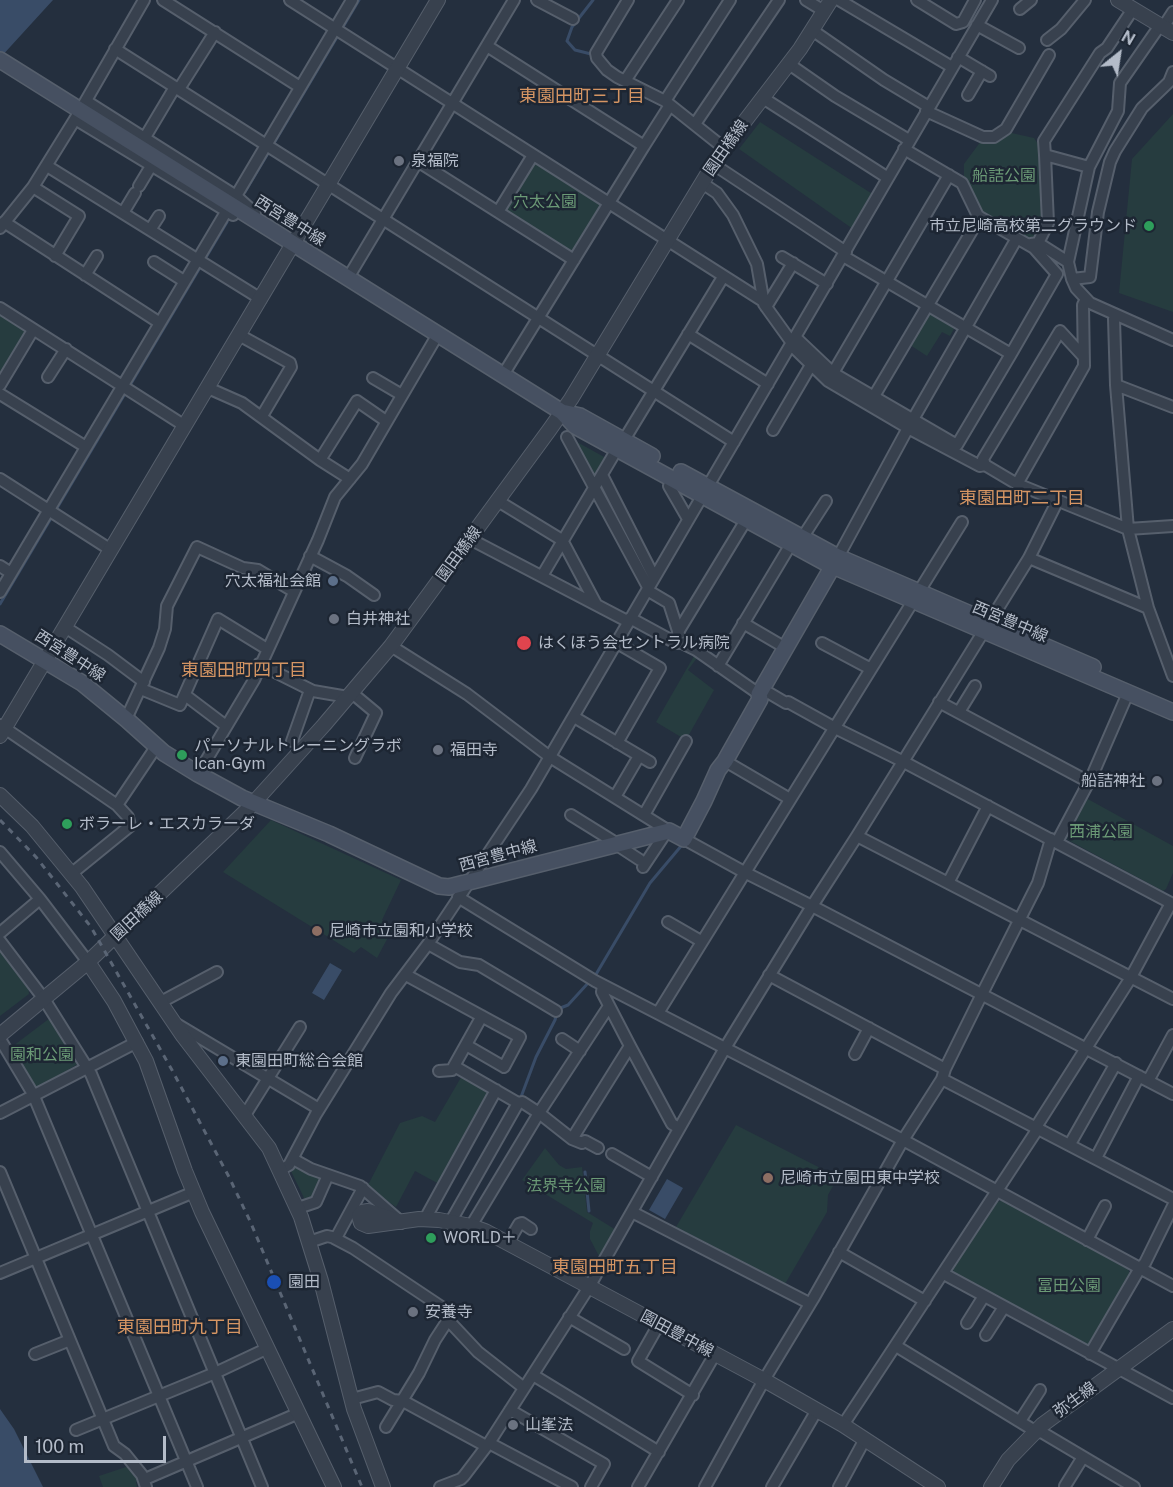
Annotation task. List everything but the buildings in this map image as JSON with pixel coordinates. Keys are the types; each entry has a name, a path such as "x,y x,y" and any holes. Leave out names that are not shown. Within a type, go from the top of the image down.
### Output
{"main road":[{"name":"西宮豊中線","path":"0,60 82,111 140,142 277,234 562,412 580,416 672,479 705,491 746,520 791,544 987,627 1173,712"},
{"name":"西宮豊中線","path":"620,445 835,561"},
{"path":"668,831 684,839 712,781 760,699 759,694 784,647 835,561"},
{"name":"西宮豊中線","path":"987,627 1173,701"},
{"name":"西宮豊中線","path":"0,634 82,682 156,747 198,774 439,886 467,883 668,831"}],"street":[{"path":"144,0 82,111 33,187 2,225 160,323"},
{"path":"163,0 300,87"},
{"path":"291,0 668,240 764,304 811,365 871,401 956,448 980,466 985,465 1017,484 1128,529 1173,526"},
{"path":"236,196 269,148 300,87 338,31 352,0"},
{"path":"71,874 130,826 128,818 117,805 2,730 46,661 438,0"},
{"path":"348,279 514,0"},
{"path":"537,0 573,18"},
{"path":"628,0 596,55 597,58 607,70 667,103 724,148"},
{"path":"625,81 678,0"},
{"path":"503,375 644,146 667,103 730,0"},
{"path":"695,124 779,0"},
{"path":"806,0 827,5"},
{"path":"839,0 955,62 986,73 968,95"},
{"path":"917,0 956,24 963,22 975,0"},
{"path":"280,1170 289,1165 293,1159 319,1109 391,993 428,944 515,814 574,717 992,0"},
{"path":"1020,9 1031,0"},
{"path":"1047,40 1061,29 1085,0"},
{"path":"1118,0 1166,28"},
{"name":"園田橋線","path":"0,1037 117,936 255,802 391,646 562,412 713,164 789,64 827,5"},
{"path":"1033,244 1048,223 1044,141 1100,53 1107,48 1133,9"},
{"path":"1173,12 1166,28 1120,83 1118,111 1089,167 1068,262 1072,279 1086,299 1115,315 1173,340"},
{"path":"977,25 1018,48"},
{"path":"812,30 927,109 983,137 994,137 1006,129 1049,55"},
{"path":"215,32 140,142 236,196 277,234"},
{"path":"487,46 644,146"},
{"path":"115,49 734,442"},
{"path":"789,64 962,183 980,217 1017,238 1068,262"},
{"path":"1072,279 1090,277 1098,212 1110,162 1115,151 1142,108 1169,82 1173,72"},
{"path":"763,98 888,177"},
{"path":"82,111 151,166 226,212 277,234"},
{"path":"498,212 533,155"},
{"path":"1045,155 1089,167"},
{"path":"419,162 574,260"},
{"path":"713,164 886,282 1011,354"},
{"path":"47,166 261,299"},
{"path":"123,213 151,166"},
{"path":"831,377 949,175"},
{"path":"702,183 710,187 721,198 754,254 764,304"},
{"path":"33,187 79,216 55,256"},
{"path":"0,592 52,512 86,447 126,388 184,281 201,262 226,212"},
{"path":"150,230 159,216"},
{"path":"871,401 980,217"},
{"path":"835,561 910,423 1017,238"},
{"path":"956,448 1057,274 1033,244"},
{"path":"85,275 97,256"},
{"path":"782,257 827,284"},
{"path":"154,262 184,281"},
{"path":"764,304 793,263"},
{"path":"542,576 723,277"},
{"path":"1017,484 1084,366 1083,305 1086,299"},
{"path":"0,308 185,426"},
{"path":"1115,315 1116,385 1128,529 1148,608 1173,676"},
{"path":"0,385 33,330"},
{"path":"985,465 983,459 1060,331 1083,356"},
{"path":"198,774 254,680 259,664 286,610 335,497 362,464 438,334"},
{"path":"688,334 768,384"},
{"path":"239,335 290,363 291,367 262,416"},
{"path":"793,342 831,377"},
{"path":"48,377 66,349"},
{"path":"773,430 811,365"},
{"path":"373,378 402,395"},
{"path":"1116,385 1173,407"},
{"path":"208,388 242,403 350,479"},
{"path":"0,394 86,447"},
{"path":"320,460 357,401 386,421"},
{"path":"567,437 594,487 654,577"},
{"path":"602,475 647,589 669,603 680,638 759,694 769,693 1172,903 1088,1048 1036,1126 1035,1134 843,1425"},
{"path":"0,479 111,550"},
{"path":"672,479 669,486 688,519"},
{"path":"440,1487 461,1479 488,1445 589,1287 725,1048 1029,558 1058,500"},
{"path":"498,501 562,540 596,604"},
{"path":"807,532 826,501"},
{"path":"470,539 676,643 746,520"},
{"path":"657,1012 962,522"},
{"path":"718,666 791,544"},
{"path":"126,719 159,648 165,628 166,606 197,547 243,568 258,570 293,591"},
{"path":"310,556 347,576 374,595"},
{"path":"1029,558 1148,608"},
{"path":"0,566 11,573"},
{"path":"65,627 108,655 142,685 180,705 218,619 267,649"},
{"path":"743,623 784,647"},
{"path":"616,643 660,668 617,743"},
{"path":"822,643 871,669"},
{"path":"391,646 466,694 550,756 668,831 641,863 571,815"},
{"path":"259,664 310,690 350,695 376,713 354,758"},
{"path":"959,712 975,686"},
{"path":"292,741 310,690"},
{"path":"705,1487 764,1380 903,1140 944,1074 1038,883 1054,840 1089,782 1128,693"},
{"path":"184,695 226,726"},
{"path":"939,702 1089,782"},
{"path":"574,717 650,762"},
{"path":"644,815 686,741"},
{"path":"117,805 156,747"},
{"path":"615,797 639,756"},
{"path":"724,761 790,799"},
{"path":"0,795 32,826 71,874 117,936 175,1023 268,1148 298,1208 352,1399 383,1487"},
{"path":"948,883 988,806"},
{"path":"857,837 1130,979 1173,999"},
{"path":"684,839 1173,1094"},
{"path":"0,852 40,898 88,962 114,1001 136,1042 156,1083 194,1192 266,1349 334,1487"},
{"path":"458,897 603,985 903,1140 1173,1286"},
{"path":"0,933 40,898"},
{"path":"668,922 701,942"},
{"path":"0,941 44,999 87,1066 262,1487"},
{"path":"428,944 460,962 479,964 556,1011"},
{"path":"161,1002 217,972"},
{"path":"406,975 520,1037 504,1067 466,1045"},
{"path":"769,975 869,1028 1036,1126 1173,1199"},
{"path":"603,985 602,990 609,1006 630,1046 672,1124 679,1128"},
{"path":"471,1226 540,1111 609,1006"},
{"path":"439,1071 452,1070 482,1016"},
{"path":"175,1023 319,1109"},
{"path":"245,1115 300,1027"},
{"path":"855,1054 869,1028"},
{"path":"1096,1158 1143,1078 1173,1035"},
{"path":"0,1037 33,1094 197,1487"},
{"path":"562,1039 580,1051"},
{"path":"0,1113 136,1042"},
{"path":"572,1139 630,1046"},
{"path":"1070,1144 1116,1063"},
{"path":"454,1066 518,1103 522,1102 540,1111 572,1139 582,1143 585,1141 598,1148"},
{"path":"425,1219 496,1090"},
{"path":"451,1221 518,1103"},
{"path":"612,1154 652,1177"},
{"path":"293,1159 310,1169 363,1188 401,1221"},
{"path":"0,1172 114,1446 125,1454 145,1483 186,1461 299,1413"},
{"path":"298,1208 316,1202 328,1175"},
{"path":"334,1238 363,1188"},
{"path":"0,1273 194,1192"},
{"path":"1087,1240 1105,1206"},
{"path":"1090,1354 1145,1263 1173,1206"},
{"path":"632,1212 809,1303"},
{"name":"園田豊中線","path":"401,1221 425,1219 451,1221 471,1226 508,1243 817,1410 936,1487"},
{"path":"508,1243 519,1224 522,1223 531,1229"},
{"path":"309,1242 327,1236 334,1238 353,1248 443,1308 448,1320 478,1352 524,1388"},
{"path":"839,1252 925,1301"},
{"path":"944,1274 1173,1398"},
{"path":"967,1323 984,1296"},
{"path":"986,1335 1004,1306"},
{"path":"569,1317 624,1349"},
{"path":"386,1427 448,1320"},
{"path":"659,1324 638,1361 693,1395"},
{"name":"弥生線","path":"991,1487 1008,1460 1035,1431 1173,1329"},
{"path":"35,1354 70,1340"},
{"path":"896,1346 1035,1431 1043,1433 1134,1487"},
{"path":"76,1430 215,1373 266,1349"},
{"path":"638,1487 715,1354"},
{"path":"532,1375 659,1452"},
{"path":"1020,1421 1040,1390"},
{"path":"352,1399 378,1392 393,1400 403,1401 572,1487"},
{"path":"510,1410 604,1464 591,1487"},
{"path":"772,1487 817,1410"},
{"path":"839,1487 865,1439"},
{"path":"1065,1486 1083,1457"}],"green space":[{"name":"市立尼崎高校第二グラウンド","path":"1173,114 1173,312 1119,293 1132,159"},
{"path":"760,122 874,195 853,229 739,149"},
{"name":"船詰公園","path":"1007,132 1034,138 1040,147 1046,222 1037,239 1031,241 980,213 964,180 964,164 981,141"},
{"name":"穴太公園","path":"534,161 602,203 602,207 574,252 570,253 504,210"},
{"path":"928,313 933,313 955,327 950,336 942,332 927,356 910,345"},
{"path":"0,314 27,331 0,377"},
{"path":"577,442 606,458 594,477 576,445"},
{"path":"694,656 697,658 688,670 714,690 686,740 656,722"},
{"name":"西浦公園","path":"1086,798 1173,846 1173,873 1166,889 1163,891 1068,840 1067,835"},
{"path":"271,820 401,880 382,920 393,928 377,958 361,947 354,953 223,872"},
{"name":"園和公園","path":"0,948 28,985 29,994 0,1016"},
{"name":"園和公園","path":"50,1018 79,1063 40,1088 34,1089 11,1053 13,1046"},
{"path":"463,1074 492,1091 441,1185 415,1171 396,1207 367,1187 400,1123 422,1116 435,1122"},
{"path":"736,1125 838,1177 828,1195 827,1212 785,1284 676,1227"},
{"name":"法界寺公園","path":"545,1148 559,1165 566,1169 582,1167 587,1212 616,1230 601,1260 590,1239 593,1223 522,1180"},
{"path":"295,1163 325,1177 314,1199 306,1202 290,1169"},
{"name":"冨田公園","path":"1005,1200 1127,1266 1131,1277 1091,1343 1083,1346 955,1275 953,1269 997,1202"},
{"path":"129,1466 140,1480 136,1482 137,1487 103,1487 99,1476"}],"water":[{"path":"0,0 53,0 0,58"},
{"path":"330,963 342,970 324,1000 312,993"},
{"path":"667,1179 683,1188 665,1219 649,1210"},
{"path":"0,1409 14,1429 43,1487 0,1487"}],"waterway":[{"path":"245,192 359,0"},
{"path":"591,54 575,50 567,41 572,27 593,0"},
{"path":"0,604 227,222"},
{"path":"595,976 650,883 682,845 680,844"},
{"path":"524,1099 521,1097 536,1057 555,1020 558,1009 568,1005 589,982"},
{"path":"585,1172 589,1211"}],"railway":[{"path":"0,820 36,857 91,927 172,1070 250,1221 362,1487"}],"place":[{"name":"泉福院","path":"399,161"},
{"name":"市立尼崎高校第二グラウンド","path":"1149,226"},
{"name":"穴太福祉会館","path":"333,581"},
{"name":"白井神社","path":"334,619"},
{"name":"はくほう会セントラル病院","path":"524,643"},
{"name":"福田寺","path":"438,750"},
{"name":"パーソナルトレーニングラボ Ican-Gym","path":"182,755"},
{"name":"船詰神社","path":"1157,781"},
{"name":"ボラーレ・エスカラーダ","path":"67,824"},
{"name":"尼崎市立園和小学校","path":"317,931"},
{"name":"東園田町総合会館","path":"223,1061"},
{"name":"尼崎市立園田東中学校","path":"768,1178"},
{"name":"WORLD＋","path":"431,1238"},
{"name":"園田","path":"274,1282"},
{"name":"安養寺","path":"413,1312"},
{"name":"山峯法","path":"513,1425"}],"district":[{"name":"東園田町三丁目","path":"582,96"},
{"name":"東園田町二丁目","path":"1022,498"},
{"name":"東園田町四丁目","path":"244,670"},
{"name":"東園田町五丁目","path":"615,1267"},
{"name":"東園田町九丁目","path":"180,1327"}]}
